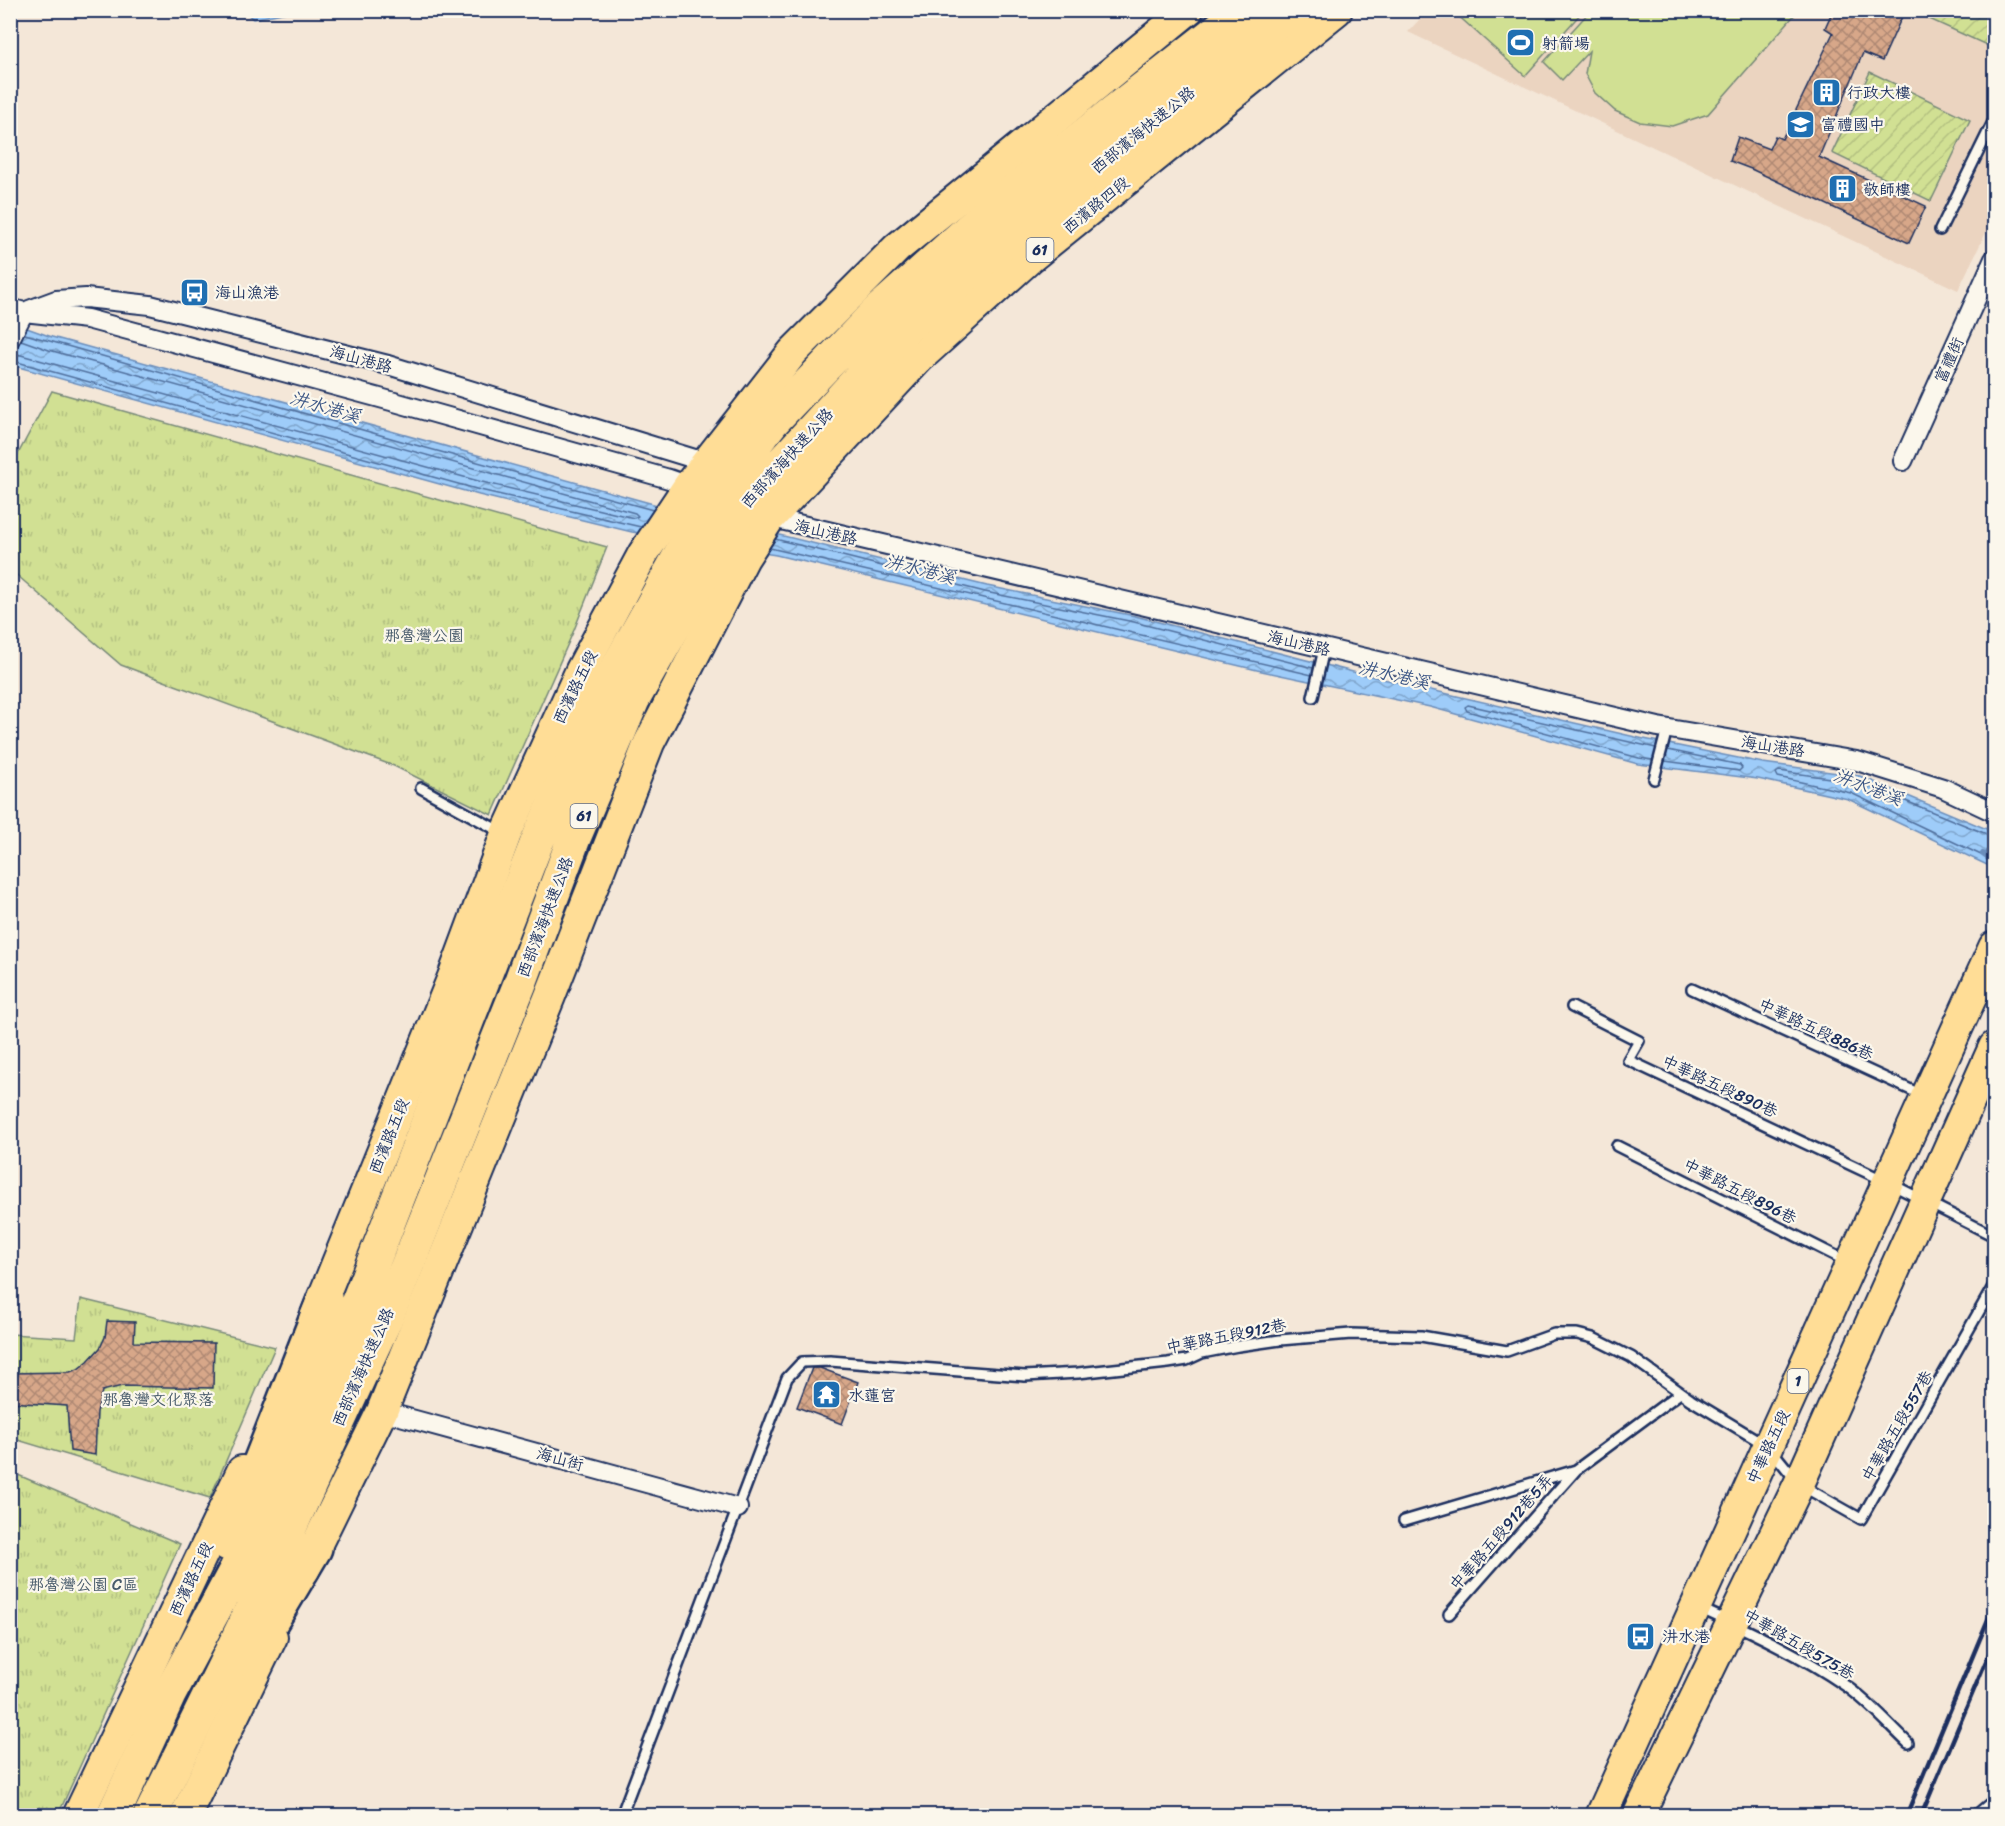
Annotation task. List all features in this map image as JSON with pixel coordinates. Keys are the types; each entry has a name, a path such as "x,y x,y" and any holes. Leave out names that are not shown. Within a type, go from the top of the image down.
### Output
{"highway":[{"name":"西部濱海快速公路","path":"112,1815 169,1695 261,1522 354,1312 537,842 597,704 725,491 773,421 885,305 1003,199 1243,10"},
{"name":"西部濱海快速公路","path":"150,1815 261,1591 388,1314 519,986 574,838 725,491 1023,225 1292,10"},
{"path":"169,1695 325,1297"},
{"path":"157,1815 315,1548"}],"main road":[{"name":"61","path":"185,1815 382,1411 546,1007 649,743 744,558 725,491 733,427 793,352 897,248 1188,10"},
{"name":"西濱路四段","path":"725,491 919,358 1031,256 1337,10"},
{"name":"西濱路五段","path":"78,1815 325,1297 449,988 506,834 581,670 644,554 725,491"},
{"name":"中華路五段","path":"1601,1815 1995,947"},
{"path":"1638,1815 1799,1484 1994,1048"}],"street":[{"name":"富禮街","path":"1903,461 1995,259"},
{"name":"海山港路","path":"17,310 56,300 86,298 150,305 403,370 725,491"},
{"name":"海山港路","path":"17,310 87,319 1324,649 1667,729 1857,761 1943,788 1995,812"},
{"path":"10,339 17,310"},
{"path":"391,401 403,370"},
{"name":"海山街","path":"382,1411 738,1508"}],"lane":[{"path":"1940,230 1995,120"},
{"path":"1312,697 1324,649"},
{"path":"1654,779 1667,729"},
{"path":"422,788 506,834"},
{"name":"中華路五段886巷","path":"1692,989 1926,1098"},
{"name":"中華路五段890巷","path":"1572,1006 1639,1041 1628,1060 1887,1182"},
{"name":"中華路五段896巷","path":"1617,1146 1851,1263"},
{"path":"1887,1182 1995,1236"},
{"name":"中華路五段557巷","path":"1799,1484 1861,1519 1995,1285"},
{"name":"中華路五段912巷","path":"621,1815 787,1378 802,1362 830,1361 1047,1376 1168,1363 1238,1346 1342,1334 1421,1336 1507,1352 1554,1334 1577,1334 1616,1348 1680,1393 1769,1447 1799,1484"},
{"name":"中華路五段912巷5弄","path":"1449,1614 1576,1470 1680,1393"},
{"name":"中華路五段912巷5弄","path":"1404,1521 1576,1470"},
{"name":"中華路五段575巷","path":"1695,1605 1817,1667 1848,1688 1908,1743"},
{"path":"1975,1815 1995,1800"}],"shaded area":[{"name":"富禮國中","path":"1428,10 1994,11 1994,216 1958,290 1408,32"}],"green space":[{"name":"射箭場","path":"1453,11 1583,11 1525,76"},
{"path":"1590,11 1798,11 1708,114 1672,126 1640,122 1615,111 1595,93 1585,74 1589,51 1562,80 1544,62"},
{"path":"1912,11 1994,11 1993,48"},
{"path":"1870,72 1970,120 1931,201 1832,153"},
{"name":"那魯灣公園","path":"52,391 607,547 574,630 492,815 394,766 121,665 11,570 11,467"},
{"name":"那魯灣文化聚落","path":"81,1299 275,1347 210,1498 11,1438 10,1334 76,1338"},
{"name":"那魯灣公園 C區","path":"11,1472 180,1544 58,1815 11,1815"}],"water":[{"path":"244,11 292,11 253,19"},
{"path":"10,322 52,337 657,505 987,586 1135,616 1357,673 1644,739 1763,763 1860,776 1994,832 1994,846 1987,865 1848,799 1758,779 1638,764 1430,707 1257,670 776,555 632,532 479,495 11,365"}],"building":[{"path":"1833,10 1905,10 1882,61 1863,53 1819,157 1926,206 1909,243 1730,161 1738,137 1769,149 1775,136 1782,139 1833,33 1825,28"},
{"path":"107,1321 135,1322 134,1342 214,1343 213,1388 122,1386 102,1391 97,1412 95,1455 70,1451 67,1406 10,1402 10,1373 70,1372 78,1369 100,1348 105,1337"},
{"name":"水蓮宮","path":"812,1368 820,1368 858,1382 842,1424 797,1407"}],"waterway":[{"name":"汫水港溪","path":"1983,854 1994,862"}],"railway":[{"path":"1906,1816 1994,1605"},
{"path":"1921,1816 1994,1642"}],"place":[{"name":"射箭場","path":"1521,43"},
{"name":"行政大樓","path":"1826,92"},
{"name":"富禮國中","path":"1800,124"},
{"name":"敬師樓","path":"1842,189"},
{"name":"海山漁港","path":"194,292"},
{"name":"水蓮宮","path":"827,1395"},
{"name":"汫水港","path":"1641,1636"}]}
